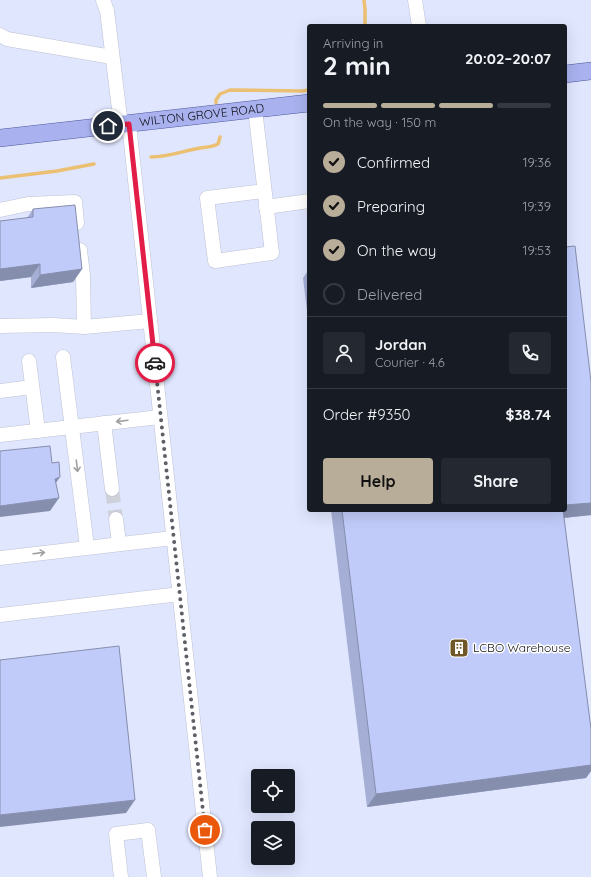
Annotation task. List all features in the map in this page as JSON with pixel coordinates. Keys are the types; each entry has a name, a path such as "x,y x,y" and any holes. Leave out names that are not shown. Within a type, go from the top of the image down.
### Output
{"main road":[{"path":"567,74 591,70"},
{"name":"WILTON GROVE ROAD","path":"0,138 307,103"}],"street":[{"path":"103,0 107,11 112,57 125,124 150,321 210,877"},
{"path":"415,0 419,24"},
{"path":"0,35 7,39 112,57"},
{"path":"255,109 272,253 215,261 207,198 264,191"},
{"path":"266,207 307,201"},
{"path":"0,210 28,204 75,202 82,275 84,327"},
{"path":"0,326 53,325 84,327 150,321"},
{"path":"63,357 87,547"},
{"path":"29,361 38,431"},
{"path":"0,391 32,387"},
{"path":"0,435 160,417"},
{"path":"104,423 112,489"},
{"path":"116,519 119,544"},
{"path":"0,558 174,538"},
{"path":"0,615 180,594"},
{"path":"122,877 116,834 148,830 154,877"}],"shaded area":[{"path":"0,0 591,0 591,877 0,877"}],"building":[{"path":"75,205 82,269 40,275 40,264 0,269 0,221 33,217 33,209"},
{"path":"575,246 591,382 591,503 567,505 567,247"},
{"path":"50,446 52,463 59,462 60,477 55,479 59,498 0,506 0,451"},
{"name":"LCBO Warehouse","path":"342,512 563,512 591,729 591,765 376,794"},
{"path":"119,646 135,800 0,815 0,660"}],"waterway":[{"path":"364,0 365,24"},
{"path":"216,103 216,100 220,94 230,90 307,90"},
{"path":"151,157 214,146 218,144 220,137"},
{"path":"0,178 57,171 94,164"}],"tunnel":[{"path":"112,489 116,519"}],"way so far":[{"path":"155,363 205,830"}],"place":[{"name":"LCBO Warehouse","path":"459,648"}],"route":[{"path":"108,126 129,124 155,363"}]}
